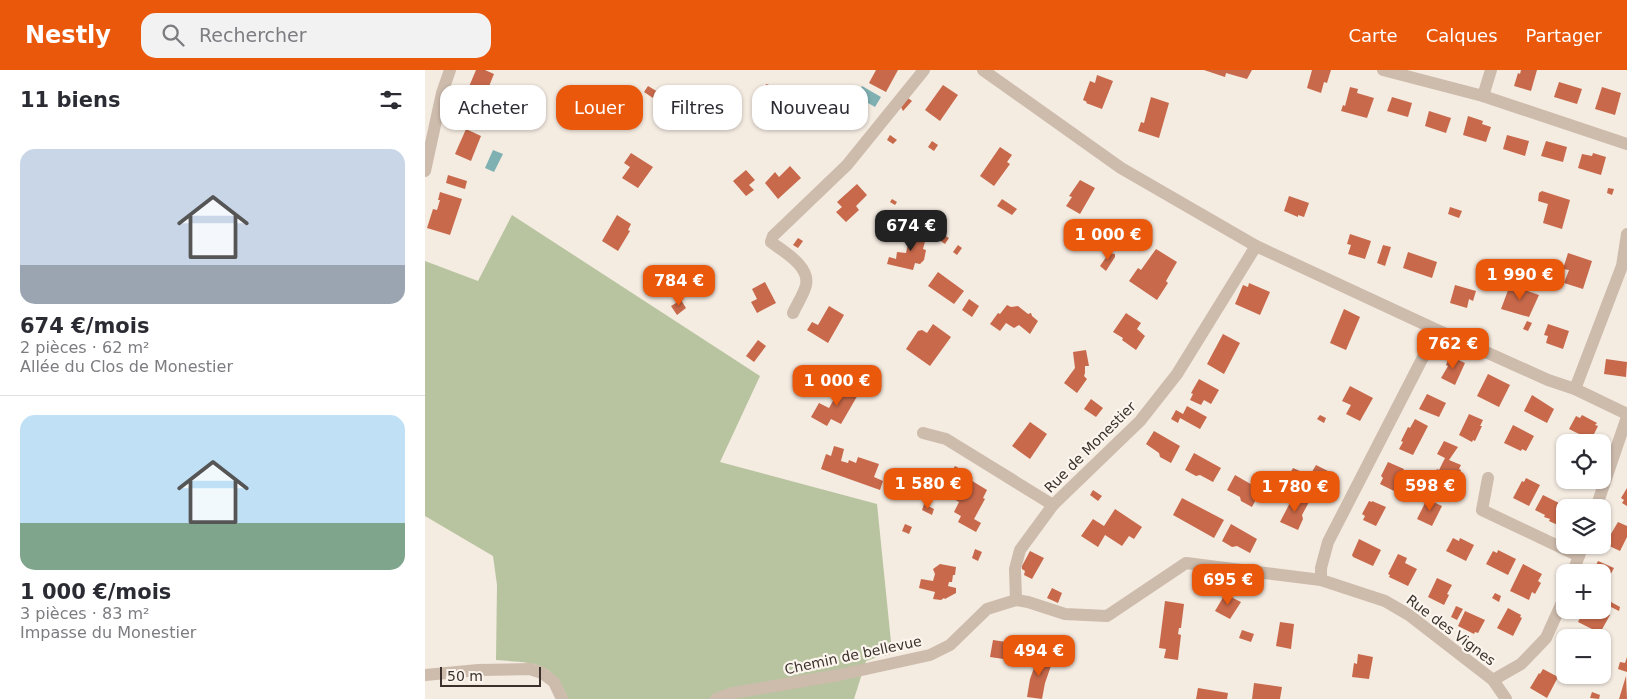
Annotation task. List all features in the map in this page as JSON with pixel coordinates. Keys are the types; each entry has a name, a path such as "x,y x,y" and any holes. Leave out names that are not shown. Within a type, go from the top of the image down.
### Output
{"street":[{"path":"425,171 442,92 450,70"},
{"path":"793,313 806,286 807,277 804,268 771,242 773,236 847,165 924,70"},
{"path":"983,70 1121,168 1256,246 1547,380 1575,389 1627,415 1599,499"},
{"path":"1383,70 1483,96 1627,144"},
{"path":"1483,96 1491,70"},
{"path":"1575,389 1624,266 1627,234"},
{"name":"Rue de Monestier","path":"1016,600 1015,569 1020,550 1053,505 1134,427 1177,374 1256,246"},
{"path":"1016,600 1065,614 1107,616 1186,563 1321,580 1321,568 1328,542 1437,330"},
{"path":"923,433 946,439 1053,505"},
{"path":"1488,478 1482,510 1556,540"},
{"name":"Rue des Vignes","path":"1321,580 1385,601 1409,615 1493,680 1506,699"},
{"name":"Chemin de bellevue","path":"716,699 733,693 839,675 930,655 950,645 987,609 1016,600"},
{"path":"1493,680 1521,664 1546,638 1556,616"},
{"path":"425,675 478,670 530,669 542,673 554,682 562,699"}],"green space":[{"path":"512,215 760,376 720,462 877,504 892,652 866,661 854,699 568,699 562,686 549,670 531,663 496,660 497,585 493,556 425,516 425,261 478,281"}],"water":[{"path":"868,89 881,97 875,107 868,103"},
{"path":"493,150 503,154 494,172 485,168"}],"building":[{"path":"476,70 485,70 494,74 490,85 470,85"},
{"path":"876,70 898,70 886,92 869,83"},
{"path":"1204,70 1252,70 1247,79 1226,73 1225,77"},
{"path":"1312,70 1331,70 1327,83 1324,82 1321,93 1307,88"},
{"path":"1521,70 1537,70 1531,91 1514,86 1518,73 1520,74"},
{"path":"1097,75 1113,81 1102,109 1083,100 1090,81 1095,83"},
{"path":"1559,82 1582,89 1577,104 1554,97"},
{"path":"943,85 958,95 940,121 925,110"},
{"path":"648,86 653,89 653,98 644,92"},
{"path":"1350,87 1358,89 1357,93 1374,98 1367,118 1341,111 1343,105 1345,106"},
{"path":"1602,87 1621,93 1615,115 1595,109"},
{"path":"1151,97 1169,103 1159,138 1138,131 1141,122 1144,123"},
{"path":"1392,97 1412,103 1408,117 1387,111"},
{"path":"908,98 912,101 903,111 901,107"},
{"path":"1429,111 1451,118 1446,133 1425,126"},
{"path":"1468,116 1483,121 1482,124 1491,127 1486,142 1463,135"},
{"path":"466,130 481,136 471,161 455,154"},
{"path":"890,135 897,140 893,144 887,140"},
{"path":"1507,135 1529,141 1525,156 1503,149"},
{"path":"932,141 938,145 934,151 928,147"},
{"path":"1546,141 1567,147 1563,162 1541,156"},
{"path":"1000,147 1012,155 1007,162 1010,164 994,186 980,176"},
{"path":"631,153 653,167 638,188 622,178 630,167 624,163"},
{"path":"1593,153 1606,157 1601,175 1578,168 1582,154 1592,156"},
{"path":"790,166 801,178 778,199 765,183 775,172 779,177"},
{"path":"746,170 755,180 749,185 754,190 746,196 733,181"},
{"path":"448,175 467,181 465,189 446,183"},
{"path":"1080,180 1095,188 1080,214 1066,206 1072,197 1069,196"},
{"path":"857,184 867,195 856,206 859,210 846,222 836,212 842,207 837,202"},
{"path":"1608,188 1614,189 1612,195 1607,193"},
{"path":"1542,191 1570,200 1562,229 1543,223 1548,204 1538,201 1539,193"},
{"path":"440,192 462,199 450,235 427,228 433,209 437,210"},
{"path":"1289,196 1309,203 1304,217 1298,215 1298,217 1284,211"},
{"path":"892,199 897,202 895,205 890,202"},
{"path":"1002,199 1017,209 1012,215 997,206"},
{"path":"1450,207 1462,211 1459,218 1448,214"},
{"path":"617,215 631,224 628,230 630,231 618,251 602,241"},
{"path":"911,231 927,234 923,249 926,250 924,260 920,264 915,263 913,270 887,264 889,257 896,259 897,252 906,253"},
{"path":"939,232 949,238 945,244 935,237"},
{"path":"1350,234 1371,241 1365,259 1348,254 1351,245 1347,244"},
{"path":"798,238 803,241 798,248 793,245"},
{"path":"958,245 962,248 957,255 953,252"},
{"path":"1383,245 1391,247 1385,266 1377,263"},
{"path":"1156,249 1177,262 1166,281 1168,283 1157,300 1129,281 1138,268 1141,270"},
{"path":"1408,252 1437,262 1432,278 1403,268"},
{"path":"1109,253 1115,254 1115,257 1106,271 1100,266"},
{"path":"1568,253 1592,261 1583,289 1564,283 1569,270 1563,269"},
{"path":"1520,261 1527,264 1524,271 1517,269"},
{"path":"938,272 964,291 954,304 928,286"},
{"path":"765,282 776,303 757,313 751,302 757,299 752,289"},
{"path":"1249,283 1270,292 1260,315 1235,304 1243,285 1248,287"},
{"path":"1455,285 1476,291 1473,301 1469,299 1467,308 1450,303"},
{"path":"1510,285 1539,295 1529,317 1501,309"},
{"path":"969,299 979,306 972,317 962,310"},
{"path":"681,300 686,308 677,315 671,306"},
{"path":"1007,305 1011,307 1018,306 1028,314 1031,313 1038,321 1030,334 1019,325 1014,328 1006,323 1000,331 990,324"},
{"path":"829,306 844,315 828,343 807,330 812,322 818,325"},
{"path":"1344,309 1360,317 1346,350 1330,343"},
{"path":"1126,313 1141,323 1137,329 1145,336 1136,350 1113,332"},
{"path":"1527,321 1532,323 1528,331 1523,329"},
{"path":"933,324 951,337 930,366 906,349 918,331 922,330 927,333"},
{"path":"1548,324 1569,331 1563,349 1546,343 1548,336 1544,335"},
{"path":"1223,334 1240,343 1224,374 1207,364"},
{"path":"758,340 766,346 754,362 746,356"},
{"path":"1086,350 1089,366 1085,366 1084,376 1087,379 1077,393 1064,383 1075,368 1073,352"},
{"path":"1450,356 1465,363 1455,385 1441,378 1448,366 1446,365"},
{"path":"1606,359 1627,362 1626,377 1604,374"},
{"path":"862,372 869,376 866,382 859,377"},
{"path":"1488,374 1510,385 1499,407 1477,396"},
{"path":"1199,379 1219,390 1211,404 1204,400 1201,405 1190,400 1193,394 1191,393"},
{"path":"843,383 859,393 841,424 831,419 827,426 811,417 819,403 829,408"},
{"path":"1350,386 1373,398 1360,421 1346,414 1351,405 1342,401"},
{"path":"1427,394 1446,403 1439,417 1419,409"},
{"path":"1532,395 1554,409 1547,423 1524,411"},
{"path":"1091,399 1103,408 1096,417 1084,409"},
{"path":"1187,406 1207,417 1200,429 1180,418 1178,423 1171,419 1176,410 1183,414"},
{"path":"1469,414 1483,420 1475,441 1473,440 1472,442 1459,435"},
{"path":"1320,415 1326,418 1324,423 1317,419"},
{"path":"1582,415 1597,423 1595,425 1598,426 1594,434 1579,434 1569,429 1576,416 1580,418"},
{"path":"1415,419 1428,426 1413,455 1399,449 1408,427 1410,428"},
{"path":"1030,422 1047,434 1030,459 1012,446"},
{"path":"1513,425 1534,436 1526,451 1522,449 1521,451 1504,443"},
{"path":"1154,431 1180,446 1171,463 1160,457 1159,453 1146,444"},
{"path":"1444,441 1458,447 1449,460 1461,465 1459,469 1461,470 1452,485 1433,476 1437,469 1439,470 1445,458 1437,454"},
{"path":"834,446 844,449 841,461 848,463 849,460 856,463 858,457 879,464 874,477 883,481 880,490 821,469 826,454 831,456"},
{"path":"1194,453 1221,468 1213,482 1185,470"},
{"path":"1388,462 1404,469 1394,491 1380,484 1383,478 1381,476"},
{"path":"1316,465 1330,472 1321,490 1306,482"},
{"path":"955,466 966,472 964,476 987,490 983,498 985,499 974,519 981,523 976,532 958,522 961,516 954,512 959,502 948,496 951,490 943,486"},
{"path":"1293,468 1300,471 1296,479 1289,475"},
{"path":"1235,475 1261,490 1252,507 1241,501 1240,497 1227,490"},
{"path":"1526,478 1540,485 1529,506 1513,498 1522,481 1524,482"},
{"path":"1627,488 1627,506 1622,503 1624,500 1621,498"},
{"path":"1093,490 1102,496 1098,501 1090,495"},
{"path":"1294,495 1309,502 1302,515 1303,519 1298,530 1280,522"},
{"path":"1543,495 1556,502 1556,524 1544,517 1545,515 1535,510"},
{"path":"1182,498 1224,520 1214,538 1173,515"},
{"path":"1427,499 1442,506 1432,526 1417,519"},
{"path":"1369,501 1386,507 1376,526 1363,520 1365,516 1362,514"},
{"path":"924,504 934,509 932,515 922,510"},
{"path":"1115,509 1142,527 1134,539 1129,536 1122,546 1105,535 1098,547 1081,536 1093,519 1104,526"},
{"path":"1618,522 1627,526 1627,537 1620,551 1611,547 1611,534"},
{"path":"905,524 912,527 909,534 902,531"},
{"path":"1231,524 1257,539 1250,553 1237,546 1232,547 1222,541"},
{"path":"1453,538 1459,541 1460,538 1474,545 1466,561 1446,551"},
{"path":"1359,539 1381,550 1373,566 1353,557 1352,555"},
{"path":"975,549 982,552 978,561 972,558"},
{"path":"1498,550 1516,559 1508,575 1486,564 1493,551 1497,553"},
{"path":"1030,551 1044,558 1032,579 1024,575 1025,571 1022,569"},
{"path":"1398,554 1407,558 1405,563 1417,569 1408,586 1389,577 1390,575 1388,574"},
{"path":"940,564 956,567 955,575 953,575 952,582 949,582 948,586 956,588 956,593 941,600 933,599 935,592 919,588 921,579 933,581 935,574 933,569"},
{"path":"1523,564 1542,574 1538,581 1541,583 1535,594 1532,592 1529,600 1510,591"},
{"path":"1437,578 1452,585 1444,605 1428,597"},
{"path":"1052,588 1062,593 1058,603 1047,598"},
{"path":"1495,593 1501,596 1499,602 1492,598"},
{"path":"1225,594 1241,602 1230,619 1215,611"},
{"path":"1165,601 1184,604 1181,628 1179,628 1178,634 1181,635 1178,660 1164,658 1166,649 1159,648"},
{"path":"1611,602 1620,607 1619,611 1611,607"},
{"path":"1456,606 1463,609 1457,620 1451,617"},
{"path":"1508,608 1521,615 1520,617 1522,618 1513,636 1497,628"},
{"path":"1465,611 1485,620 1478,633 1475,632 1474,634 1458,626"},
{"path":"1580,619 1608,619 1602,629 1592,629 1578,622"},
{"path":"1280,622 1294,624 1291,649 1276,646"},
{"path":"1242,630 1254,634 1251,642 1239,638"},
{"path":"993,640 1013,643 1012,646 1019,647 1016,664 1010,663 1010,660 990,657"},
{"path":"888,650 890,654 883,656 882,652"},
{"path":"1039,654 1053,660 1042,699 1027,697 1030,679"},
{"path":"1358,654 1373,657 1369,679 1352,677 1354,663 1357,664"},
{"path":"1627,657 1627,672 1618,669 1620,662 1625,663"},
{"path":"1543,669 1556,676 1556,681 1547,698 1530,688"},
{"path":"1626,676 1627,699 1619,699"},
{"path":"1254,683 1282,687 1280,699 1252,699"},
{"path":"1198,688 1228,693 1227,699 1196,699"},
{"path":"1592,692 1600,695 1599,699 1590,698"}]}
